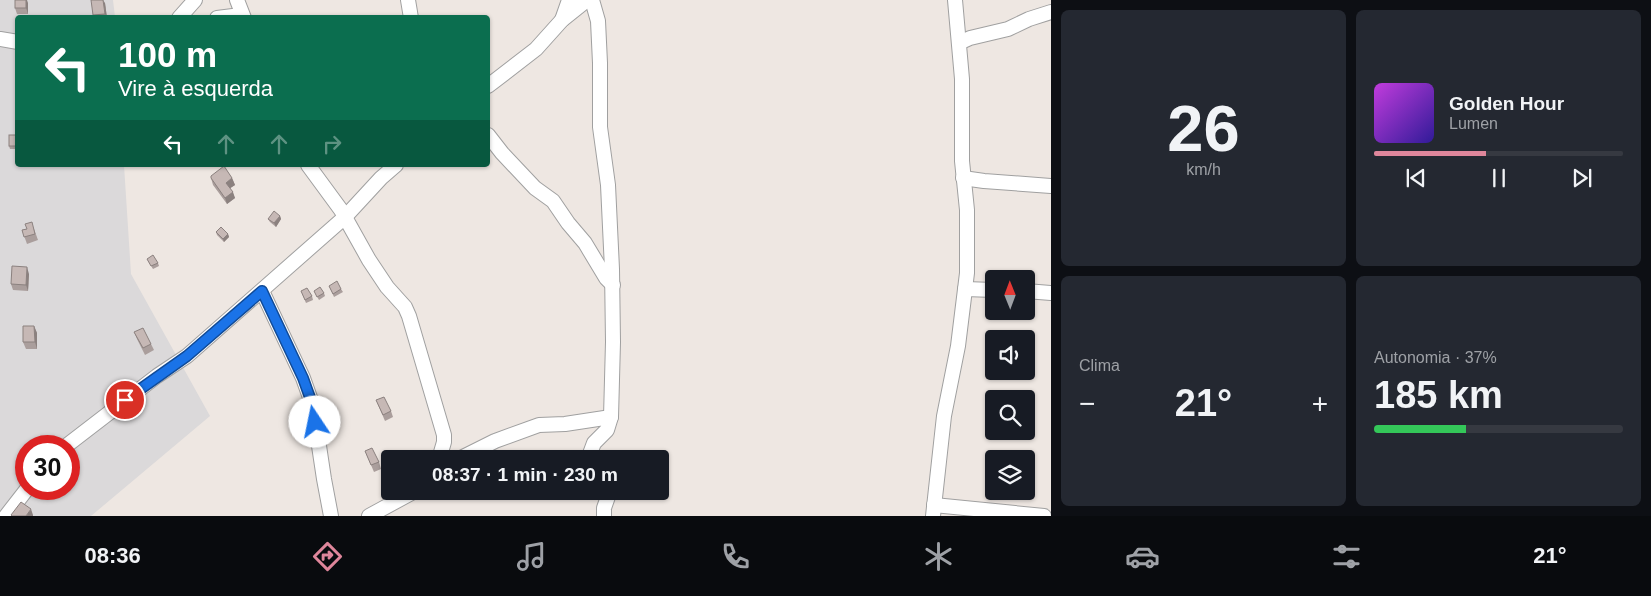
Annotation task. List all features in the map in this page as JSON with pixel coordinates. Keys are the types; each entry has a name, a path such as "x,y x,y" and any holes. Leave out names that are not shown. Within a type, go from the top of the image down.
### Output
{"street":[{"path":"182,15 195,0"},
{"path":"237,0 243,15"},
{"path":"408,0 411,15"},
{"path":"562,20 568,0"},
{"path":"490,84 536,49 562,20 588,0"},
{"path":"591,450 594,443 607,430 611,417 614,342 608,185 600,127 598,21 592,0"},
{"path":"956,0 962,79 962,161 967,210 967,273 958,346 944,416 934,510 1044,516"},
{"path":"959,43 970,38 1008,30 1029,19 1051,12"},
{"path":"0,39 15,42"},
{"path":"490,138 534,188 553,201 585,243 606,278 613,285"},
{"path":"309,167 345,217 369,260 405,307 444,435 442,450"},
{"path":"80,435 157,376 187,356 345,217 380,178 394,167"},
{"path":"964,178 1051,186"},
{"path":"965,289 985,290"},
{"path":"262,291 303,378 313,406 331,516"},
{"path":"1035,292 1051,293"},
{"path":"478,450 496,441 539,425 565,424 611,417"},
{"path":"6,516 18,500"},
{"path":"369,516 398,500"},
{"path":"604,516 607,500"}],"shaded area":[{"path":"0,0 113,0 115,15 15,15 15,167 124,167 131,274 210,416 91,516 0,516"}],"building":[{"path":"15,0 26,0 26,8 15,8"},
{"path":"91,0 103,0 105,14 93,15"},
{"path":"9,135 15,135 15,146 9,146"},
{"path":"225,167 232,178 226,183 233,192 225,198 211,176"},
{"path":"274,211 280,216 274,223 268,219"},
{"path":"32,222 35,234 24,237 22,230 27,229 25,224"},
{"path":"221,227 228,234 223,239 216,232"},
{"path":"153,255 158,263 151,266 147,259"},
{"path":"12,266 27,267 26,285 11,284"},
{"path":"337,281 341,289 333,294 329,286"},
{"path":"320,287 324,293 317,297 314,291"},
{"path":"307,288 312,296 305,300 301,291"},
{"path":"23,326 34,326 35,342 23,342"},
{"path":"143,328 151,344 143,348 134,332"},
{"path":"384,397 391,411 383,415 376,400"},
{"path":"372,448 379,462 371,465 365,451"},
{"path":"21,502 31,509 26,516 12,516 11,515"}],"route":[{"path":"125,400 187,356 204,339 262,291 303,378 313,406 315,422"}]}
